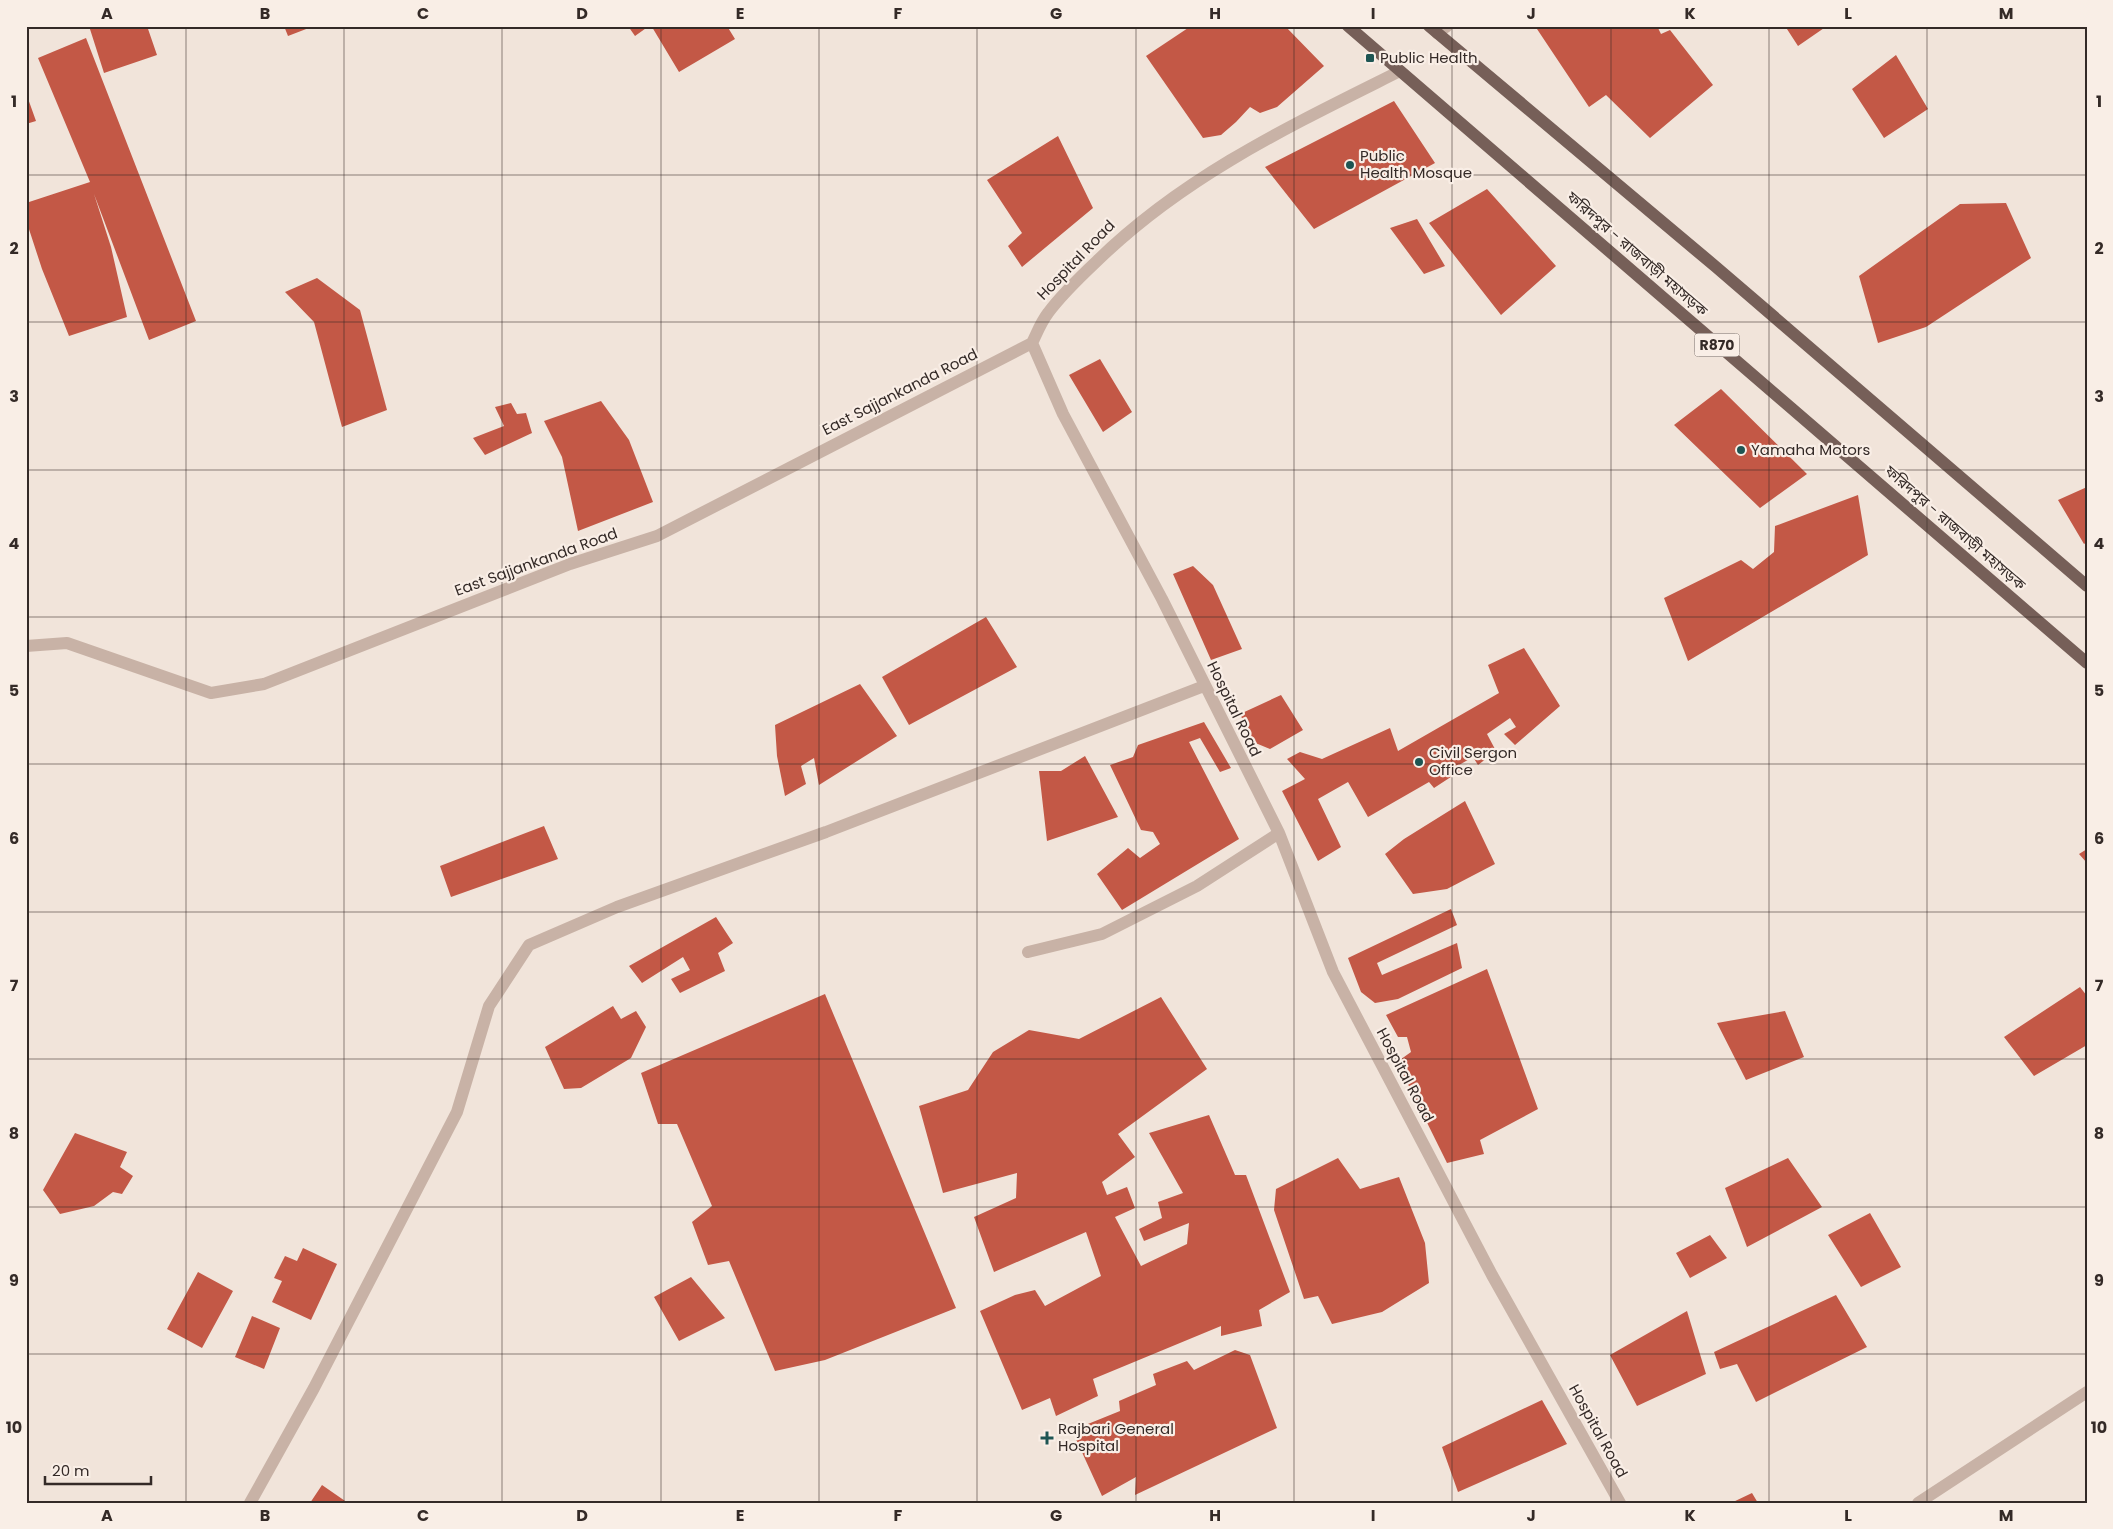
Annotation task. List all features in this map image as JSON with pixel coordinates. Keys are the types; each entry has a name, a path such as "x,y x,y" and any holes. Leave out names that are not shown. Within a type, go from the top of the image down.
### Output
{"main road":[{"name":"ফরিদপুর - রাজবাড়ী মহাসড়ক","path":"1348,26 2087,663"},
{"path":"1438,28 2087,586"}],"street":[{"name":"Hospital Road","path":"1400,71 1283,130 1212,171 1131,228 1076,281 1047,314 1032,343 1063,414 1162,599 1279,833 1333,972 1492,1275 1620,1503"},
{"name":"East Sajjankanda Road","path":"26,646 67,643 211,693 264,684 570,564 657,536 1032,343"},
{"path":"250,1503 314,1388 457,1112 489,1006 529,946 617,907 826,832 1204,686"},
{"path":"1028,952 1102,934 1197,886 1279,833"},
{"path":"1918,1503 2087,1392"}],"building":[{"path":"89,26 147,26 157,55 104,73"},
{"path":"284,26 314,26 288,36"},
{"path":"628,26 649,26 635,36"},
{"path":"727,26 735,39 679,72 652,27"},
{"path":"1191,26 1285,26 1324,66 1277,107 1260,113 1250,107 1221,135 1203,138 1146,56"},
{"path":"1535,26 1657,26 1661,34 1670,30 1713,85 1650,138 1606,95 1589,107"},
{"path":"1785,26 1827,26 1798,46"},
{"path":"86,38 196,321 149,340 94,194 111,247 127,317 69,336 42,269 26,220 26,203 90,182 38,58"},
{"path":"1896,55 1928,109 1884,138 1852,89"},
{"path":"26,93 36,121 26,124"},
{"name":"Public Health Mosque","path":"1394,101 1435,163 1314,229 1265,167"},
{"path":"1058,136 1093,208 1022,267 1008,246 1022,233 987,180"},
{"path":"1487,189 1556,266 1501,315 1429,223"},
{"path":"2006,203 2031,258 1926,327 1878,343 1859,276 1960,204"},
{"path":"1417,219 1445,266 1424,274 1390,228"},
{"path":"317,278 360,310 387,410 342,427 314,322 285,292"},
{"path":"1100,359 1132,412 1103,432 1069,375"},
{"name":"Yamaha Motors","path":"1721,389 1807,474 1760,508 1674,425"},
{"path":"601,401 629,440 653,502 578,531 562,457 544,421"},
{"path":"511,403 517,414 526,413 532,433 485,455 473,438 504,426 495,407"},
{"path":"2087,487 2087,542 2084,544 2058,500"},
{"path":"1858,495 1868,555 1688,661 1664,598 1741,560 1753,569 1774,552 1775,526"},
{"path":"1193,566 1213,585 1242,649 1211,660 1173,574"},
{"path":"986,617 1017,667 909,725 882,677"},
{"path":"1524,648 1560,706 1515,745 1504,734 1516,727 1510,718 1487,734 1496,751 1478,765 1473,757 1459,765 1460,771 1434,788 1429,782 1368,817 1348,782 1318,799 1341,847 1318,861 1282,791 1305,779 1287,759 1300,752 1322,759 1390,728 1398,751 1499,693 1488,665"},
{"path":"860,684 897,736 819,785 814,758 801,766 806,784 785,796 777,756 775,725"},
{"path":"1281,695 1303,730 1270,749 1253,742 1240,714"},
{"path":"1204,722 1231,768 1220,772 1200,738 1189,742 1239,839 1122,910 1097,874 1128,848 1140,858 1160,844 1153,832 1141,830 1110,765 1133,757 1138,745"},
{"path":"1085,756 1118,817 1047,841 1039,771 1061,771"},
{"path":"1465,801 1495,864 1447,889 1413,894 1385,854 1404,839"},
{"path":"544,826 558,859 451,897 440,866"},
{"path":"2087,849 2087,863 2079,854"},
{"path":"1451,909 1457,925 1377,963 1382,975 1457,943 1462,968 1398,999 1375,1003 1361,992 1348,958"},
{"path":"716,917 733,943 718,953 725,971 680,993 671,979 690,970 683,957 642,983 629,966"},
{"path":"1487,969 1538,1109 1480,1140 1484,1154 1447,1163 1397,1062 1411,1052 1407,1037 1398,1037 1386,1015"},
{"path":"2080,987 2087,996 2087,1045 2034,1076 2004,1037"},
{"path":"825,994 956,1308 825,1360 775,1371 729,1261 708,1265 692,1222 712,1206 677,1124 658,1124 641,1073"},
{"path":"1161,997 1207,1069 1118,1134 1135,1157 1102,1182 1107,1195 1127,1187 1135,1208 1115,1217 1141,1266 1187,1244 1189,1223 1144,1241 1139,1229 1162,1218 1158,1202 1183,1193 1149,1133 1209,1115 1235,1175 1246,1175 1290,1292 1259,1310 1262,1326 1221,1336 1221,1326 1093,1379 1098,1396 1056,1416 1050,1398 1022,1410 980,1311 1015,1295 1035,1290 1045,1306 1101,1276 1086,1232 994,1272 974,1217 1016,1198 1017,1173 943,1193 919,1106 968,1090 993,1052 1029,1030 1079,1039"},
{"path":"613,1006 621,1019 636,1011 646,1027 631,1058 581,1088 564,1089 545,1047"},
{"path":"1785,1011 1804,1057 1746,1080 1717,1023"},
{"path":"75,1133 127,1152 120,1167 133,1176 122,1194 113,1192 94,1206 60,1214 43,1190"},
{"path":"1338,1158 1360,1189 1399,1177 1425,1243 1429,1283 1382,1312 1332,1324 1318,1296 1304,1299 1274,1210 1276,1189"},
{"path":"1788,1158 1822,1207 1747,1247 1725,1188"},
{"path":"1870,1213 1901,1267 1861,1287 1828,1235"},
{"path":"1710,1235 1727,1258 1690,1278 1676,1253"},
{"path":"303,1248 337,1264 311,1320 272,1302 282,1281 274,1278 285,1256 297,1261"},
{"path":"198,1272 233,1291 202,1348 167,1329"},
{"path":"691,1277 725,1318 679,1341 654,1297"},
{"path":"1836,1295 1867,1347 1756,1402 1737,1364 1720,1369 1714,1352"},
{"path":"1687,1311 1706,1374 1637,1406 1610,1355"},
{"path":"252,1316 280,1328 264,1369 235,1357"},
{"name":"Rajbari General Hospital","path":"1235,1350 1250,1355 1277,1428 1135,1495 1136,1477 1102,1496 1075,1437 1078,1428 1120,1411 1119,1401 1156,1385 1153,1374 1187,1361 1194,1370"},
{"path":"1542,1400 1567,1444 1458,1492 1442,1447"},
{"path":"322,1485 348,1503 310,1503"},
{"path":"1752,1493 1758,1503 1731,1503"}],"place":[{"name":"Public Health","path":"1370,58"},
{"name":"Public Health Mosque","path":"1350,165"},
{"name":"Yamaha Motors","path":"1741,450"},
{"name":"Civil Sergon Office","path":"1419,762"},
{"name":"Rajbari General Hospital","path":"1047,1438"}]}
